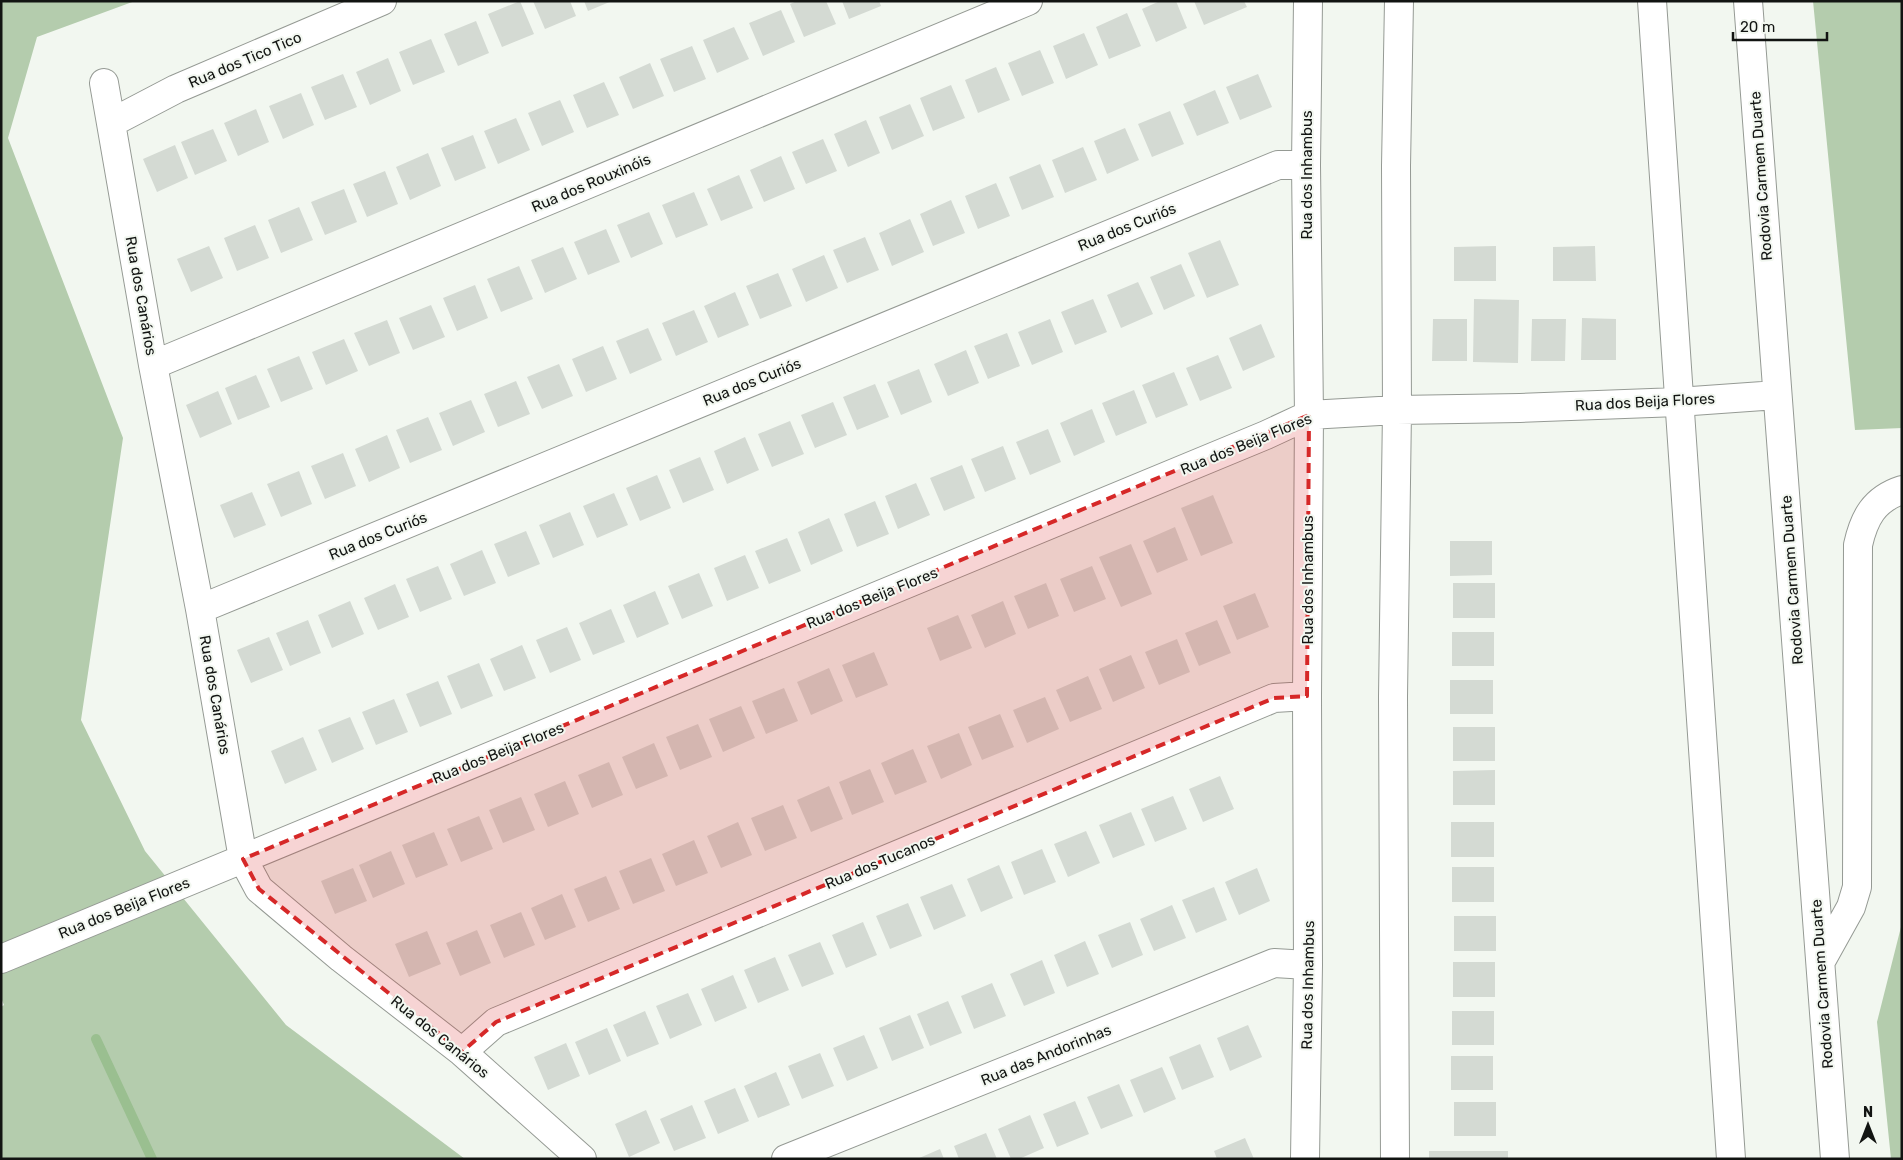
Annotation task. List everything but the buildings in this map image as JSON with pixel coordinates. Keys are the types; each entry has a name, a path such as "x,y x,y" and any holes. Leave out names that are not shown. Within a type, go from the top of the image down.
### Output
{"street":[{"name":"Rua dos Tico Tico","path":"111,123 176,90 382,1"},
{"name":"Rua dos Rouxinóis","path":"153,365 1028,1"},
{"name":"Rua dos Inhambus","path":"1305,1159 1308,964 1309,415 1306,165 1308,1"},
{"path":"1395,1159 1393,697 1397,410 1396,166 1399,1"},
{"path":"1652,1 1731,1159"},
{"name":"Rodovia Carmem Duarte","path":"1748,1 1835,1159"},
{"name":"Rua dos Canários","path":"104,83 153,365 200,609 243,859 259,889 341,958 462,1052 582,1159"},
{"name":"Rua dos Curiós","path":"200,609 1278,165 1306,165"},
{"name":"Rua dos Beija Flores","path":"1,959 1266,435 1309,415 1397,410 1520,408 1678,402 1777,395"},
{"path":"1821,961 1851,907 1857,887 1858,545 1862,527 1871,511 1884,498 1902,490"},
{"name":"Rua dos Tucanos","path":"462,1052 496,1022 1274,698 1308,696"},
{"name":"Rua das Andorinhas","path":"786,1159 1274,964 1308,964"}],"highlighted area":[{"path":"1309,415 1307,696 1274,698 496,1022 462,1052 259,889 243,859"}],"green space":[{"path":"1,1 135,1 37,37 8,138 123,438 81,720 145,851 286,1025 465,1159 1,1159 1,1007 4,1005 1,998"},
{"path":"1813,1 1902,1 1902,428 1855,430"},
{"path":"1902,923 1902,1159 1891,1159 1877,1022"}],"waterway":[{"path":"96,1039 152,1159"}]}
